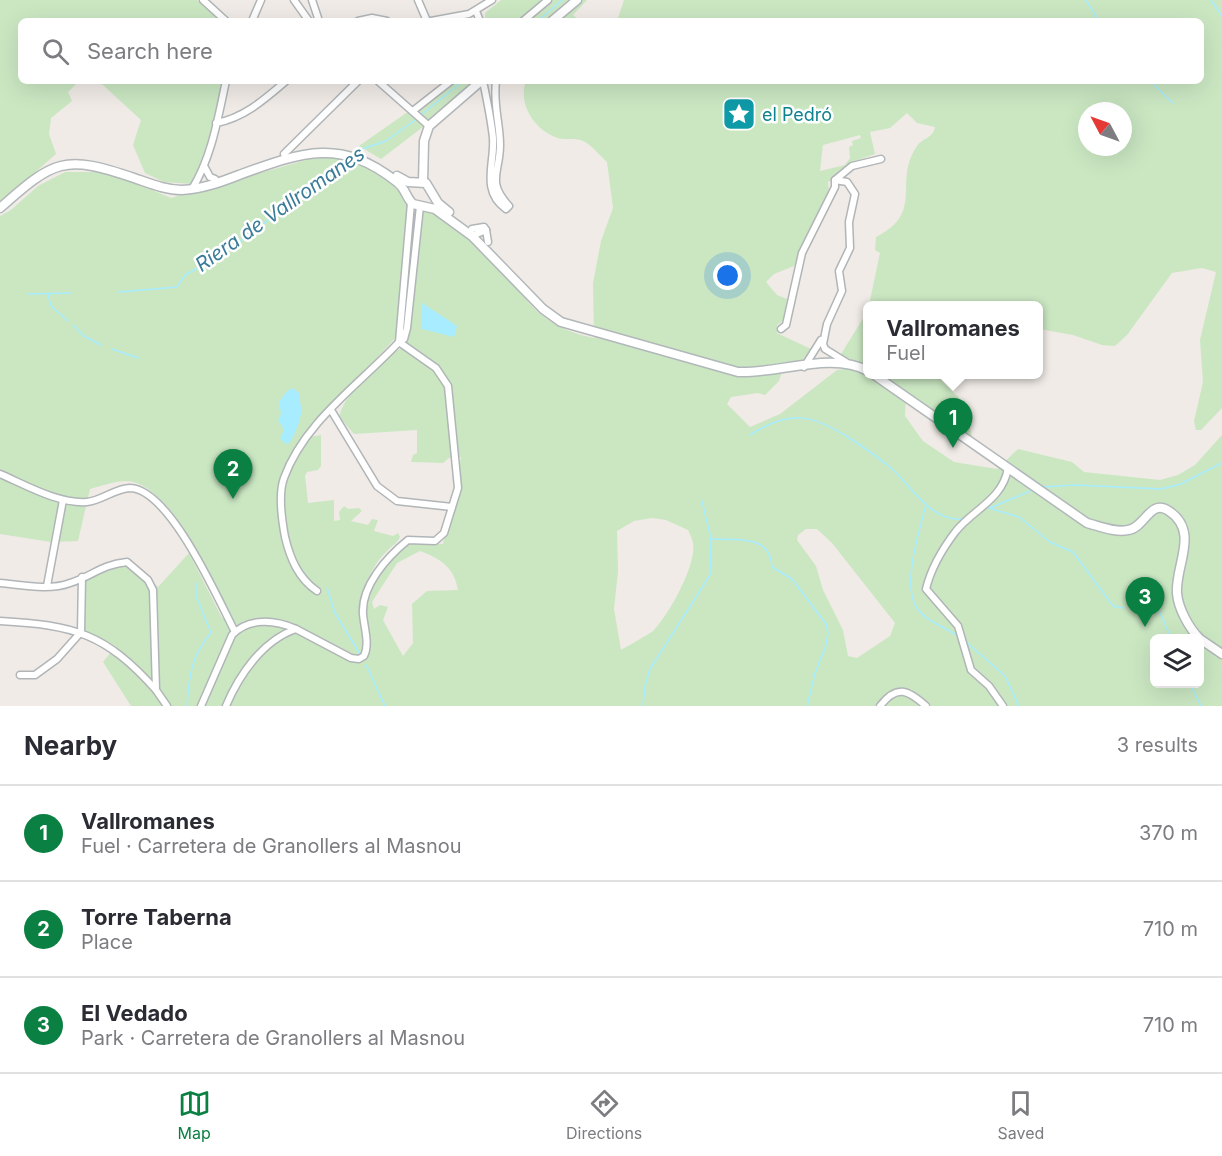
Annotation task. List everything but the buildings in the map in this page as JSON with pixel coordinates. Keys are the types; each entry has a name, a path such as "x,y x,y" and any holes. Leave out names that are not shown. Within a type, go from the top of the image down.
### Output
{"main road":[{"path":"556,18 577,0"},
{"path":"407,193 419,182 424,141 429,126 478,84"},
{"path":"0,208 47,170 64,164 100,166 164,188 192,189 205,187 286,156 326,147 366,159 404,181 419,182 429,186 432,195 444,208 488,242 536,302"},
{"path":"192,189 273,157 286,156"},
{"path":"366,159 397,182 407,193 411,203 441,213 478,232 536,302 555,319 570,326 709,366 753,373 804,367 824,360 846,362 863,369"},
{"path":"422,206 432,195"},
{"path":"879,379 1087,523 1128,531 1141,524 1157,507 1175,516 1184,529 1186,545 1177,594 1187,621 1196,634"},
{"path":"1204,642 1222,654"}],"street":[{"path":"204,0 223,18"},
{"path":"253,18 261,0"},
{"path":"294,0 307,18"},
{"path":"312,0 318,18"},
{"path":"418,0 427,18"},
{"path":"470,18 492,0"},
{"path":"527,18 548,0"},
{"path":"476,11 479,18"},
{"path":"192,189 204,166 225,84"},
{"path":"216,123 229,121 261,103 283,84"},
{"path":"286,156 355,84"},
{"path":"382,84 429,126"},
{"path":"414,111 447,84"},
{"path":"483,84 493,140 489,172 491,187 496,200 506,209 509,206 498,191 495,174 500,145 494,109 496,84"},
{"path":"473,88 485,90"},
{"path":"835,180 852,166 881,159"},
{"path":"204,166 210,177 215,179"},
{"path":"781,329 786,325 802,253 835,188 835,180"},
{"path":"804,367 824,334 842,291 839,271 850,248 849,222 855,194 847,182 835,180"},
{"path":"399,342 411,203"},
{"path":"316,591 307,584 290,558 282,522 283,480 304,438 404,339 422,206"},
{"path":"824,334 824,360"},
{"path":"201,706 235,632 239,628 260,621 282,624 296,629 351,658 359,659 364,656 367,643 363,611 365,594 394,551 408,540 439,539 459,488 448,386 436,368 399,342"},
{"path":"823,344 825,349 846,362"},
{"path":"812,356 818,354 824,360"},
{"path":"331,410 377,486 397,501 452,507"},
{"path":"1003,706 989,686 971,670 958,626 926,588 938,560 956,532 991,501 1002,487 1008,468"},
{"path":"0,474 63,500 88,502 129,488 144,490 174,521 190,544 235,632"},
{"path":"47,586 63,500"},
{"path":"0,583 47,586 70,584 111,564 127,562 148,580 153,590 156,690"},
{"path":"20,675 35,675 57,658 81,632 82,577"},
{"path":"0,621 50,624 81,632 114,649 156,690 167,706"},
{"path":"226,706 233,689 268,643 296,629"},
{"path":"880,706 891,695 903,691 915,695 926,706"}],"green space":[{"path":"0,0 197,0 218,18 18,18 18,84 76,84 68,92 72,101 51,118 49,134 56,154 0,203"},
{"path":"501,0 544,0 523,18 485,18 485,13"},
{"path":"551,0 587,0 573,15 576,18 530,18"},
{"path":"624,0 1222,0 1222,408 1201,430 1196,430 1194,421 1203,382 1200,340 1216,272 1202,268 1172,273 1127,335 1115,346 1102,345 1073,335 1043,330 1043,301 870,301 880,253 875,250 876,237 891,227 900,217 906,196 910,159 919,143 930,136 935,127 917,123 907,113 890,128 870,132 875,154 855,161 828,182 829,192 794,266 774,274 766,282 777,295 787,299 784,320 777,325 777,333 813,350 799,363 784,366 779,381 765,395 758,393 731,397 727,404 750,427 780,414 837,370 845,369 846,358 841,354 863,318 863,379 940,379 961,400 974,442 906,394 905,416 923,441 954,462 997,469 1018,449 1072,462 1084,472 1160,480 1178,475 1195,465 1222,435 1222,706 131,706 103,662 116,646 83,630 83,581 101,570 137,565 158,587 189,553 222,618 231,615 202,558 174,515 158,497 142,485 122,481 90,489 78,541 51,542 0,534 0,216 11,210 38,186 65,172 108,172 171,198 310,159 337,157 374,170 400,191 410,211 397,336 331,408 334,412 310,437 321,435 321,466 318,470 307,472 305,476 308,503 334,500 334,521 340,520 339,512 344,506 348,509 359,508 362,511 351,521 368,525 372,519 378,520 374,531 393,536 398,533 399,539 380,559 367,579 363,589 369,591 394,554 408,543 443,544 461,457 449,458 443,463 411,462 413,455 417,453 417,430 354,434 339,417 346,400 358,384 387,357 407,343 419,222 423,212 437,214 452,223 485,253 546,319 566,329 594,338 593,283 601,241 613,208 607,162 586,143 576,139 558,138 540,128 529,114 524,98 525,84 1204,84 1204,18 618,18","holes":["860,135 861,138 852,141 853,145 849,147 850,158 845,165 820,171 823,145","652,518 666,520 688,530 693,543 691,564 680,590 659,624 653,631 621,650 614,609 618,571 617,531 634,521","806,529 817,529 832,543 895,623 890,636 857,658 848,656 843,630 823,590 816,566 797,540 798,535","420,551 434,557 450,570 458,590 427,591 412,604 413,643 403,656 383,620 388,607 380,605 374,609 372,602 397,563"]},
{"path":"101,84 223,84 210,139 192,184 164,182 145,173 133,145 141,120"},
{"path":"448,84 479,84 381,159 359,146"}],"water":[{"path":"422,303 457,326 454,337 422,329"},
{"path":"293,388 300,394 301,411 300,420 288,444 280,438 284,430 278,420 281,414 279,402 287,391"}],"waterway":[{"name":"Riera de Vallromanes","path":"541,18 562,0"},
{"path":"1086,0 1097,18"},
{"path":"1211,0 1222,16"},
{"name":"Riera de Vallromanes","path":"421,115 459,84"},
{"path":"1153,84 1173,103"},
{"name":"Riera de Vallromanes","path":"356,154 362,149 386,141 418,118"},
{"name":"Riera de Vallromanes","path":"119,292 177,287 185,275 220,256 348,161"},
{"name":"Riera de Vallromanes","path":"28,294 71,293"},
{"path":"48,294 51,306 68,321"},
{"path":"73,325 84,336 101,345"},
{"path":"112,349 138,358"},
{"path":"750,435 777,421 789,418 801,418 824,424 851,439 882,461 932,510 941,515 963,519"},
{"path":"1043,487 1075,485 1161,489 1181,484 1222,463"},
{"path":"990,508 1030,491"},
{"path":"643,706 650,669 710,575 711,539 702,501"},
{"path":"926,504 913,557 911,572 913,598 921,613 959,637"},
{"path":"989,508 1019,517 1050,542 1073,552 1113,606 1124,608"},
{"path":"711,539 741,540 759,544 770,556 772,567 792,579 826,624 828,633 826,645 815,673 807,706"},
{"path":"187,706 192,667 199,650 211,633 196,596 196,583"},
{"path":"327,588 335,613 360,654"},
{"path":"1158,608 1169,634"},
{"path":"965,641 1005,676 1019,706"},
{"path":"366,665 385,706"},
{"path":"1192,688 1201,706"}],"place":[{"name":"el Pedró","path":"739,114"},
{"name":"Vallromanes","path":"953,448"},
{"name":"Torre Taberna","path":"233,499"},
{"name":"El Vedado","path":"1145,627"}]}
